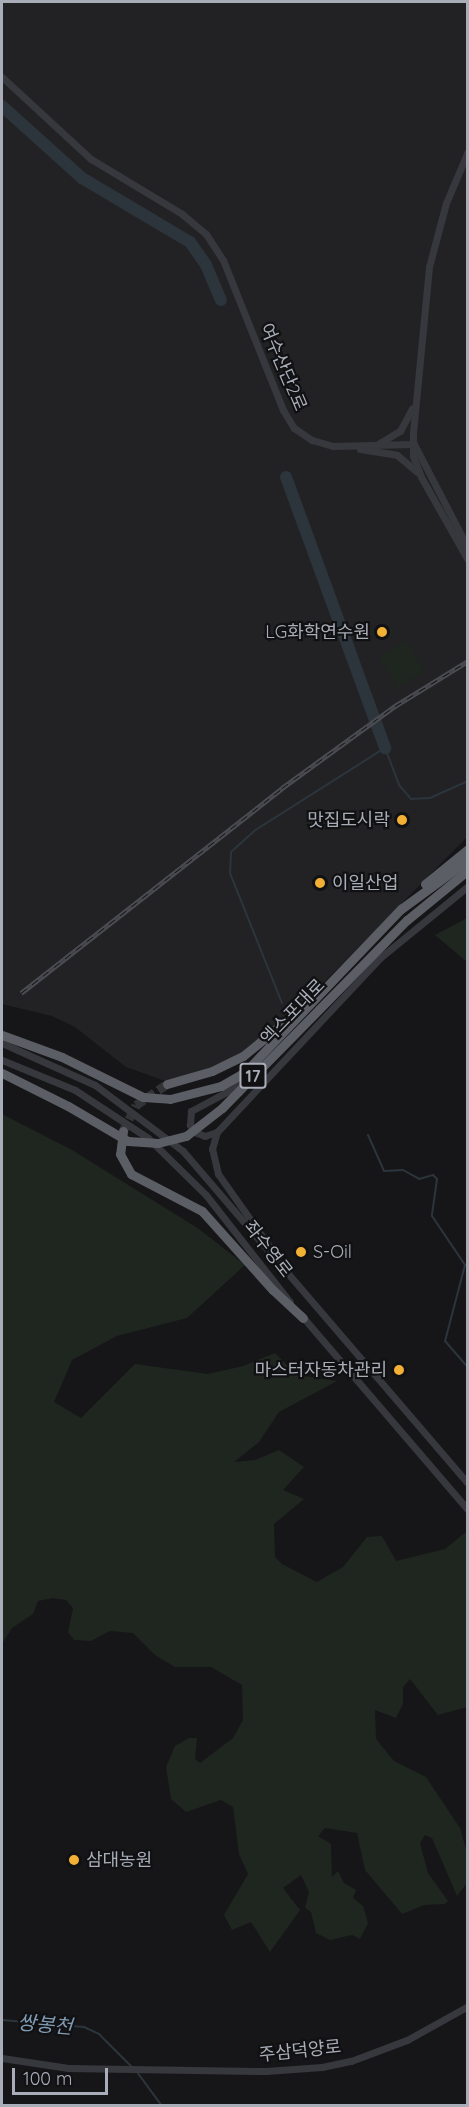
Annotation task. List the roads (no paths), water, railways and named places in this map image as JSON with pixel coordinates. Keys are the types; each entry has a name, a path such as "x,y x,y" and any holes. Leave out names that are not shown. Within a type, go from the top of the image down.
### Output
{"highway":[{"path":"401,909 468,849"},
{"name":"엑스포대로","path":"2,1035 62,1057 127,1092 159,1099 199,1094 245,1072 293,1024 309,1002 401,909 468,860"},
{"name":"엑스포대로","path":"2,1073 68,1106 128,1141 163,1143 186,1136 222,1108 407,920 468,870"},
{"path":"167,1084 212,1071 243,1056 309,1002"},
{"path":"123,1131 120,1154 131,1174 202,1210 273,1290 303,1318"}],"street":[{"name":"여수산단2로","path":"2,77 91,159 201,229 223,260 290,423 319,443 352,447 414,444"},
{"path":"468,151 446,202 429,267 415,400 414,444 421,477 468,560"},
{"path":"376,445 400,431 415,400"},
{"path":"414,444 468,548"},
{"path":"352,447 397,455 421,477"},
{"path":"438,895 468,876"},
{"path":"279,1264 265,1237 218,1174 212,1149 217,1132 381,957 468,886"},
{"name":"좌수영로","path":"2,1044 95,1085 160,1130 206,1176 468,1484"},
{"name":"좌수영로","path":"2,1060 34,1070 75,1090 148,1138 206,1195 303,1318 468,1510"},
{"path":"217,1132 206,1136 197,1133 189,1121 191,1111 234,1088 245,1072"},
{"name":"주삼덕양로","path":"2,2058 42,2066 102,2069 266,2071 336,2065 407,2040 468,2006"}],"waterway":[{"path":"2,106 82,178 190,242 206,265 221,300"},
{"path":"286,477 385,748"},
{"path":"282,1003 230,873 231,852 254,831 385,748 399,785 411,799 430,798 468,781"},
{"path":"368,1135 384,1171 403,1170 419,1179 433,1175 437,1179 432,1216 465,1265 445,1341 468,1367"},
{"name":"쌍봉천","path":"2,2020 84,2027 99,2034 133,2068"},
{"name":"쌍봉천","path":"137,2072 162,2106"}],"tunnel":[{"path":"123,1131 136,1105 167,1084"}],"railway":[{"path":"21,993 282,788 395,706 468,661"}],"place":[{"name":"LG화학연수원","path":"382,632"},
{"name":"맛집도시락","path":"402,820"},
{"name":"이일산업","path":"320,883"},
{"name":"S-Oil","path":"301,1252"},
{"name":"마스터자동차관리","path":"399,1370"},
{"name":"삼대농원","path":"74,1860"}]}
